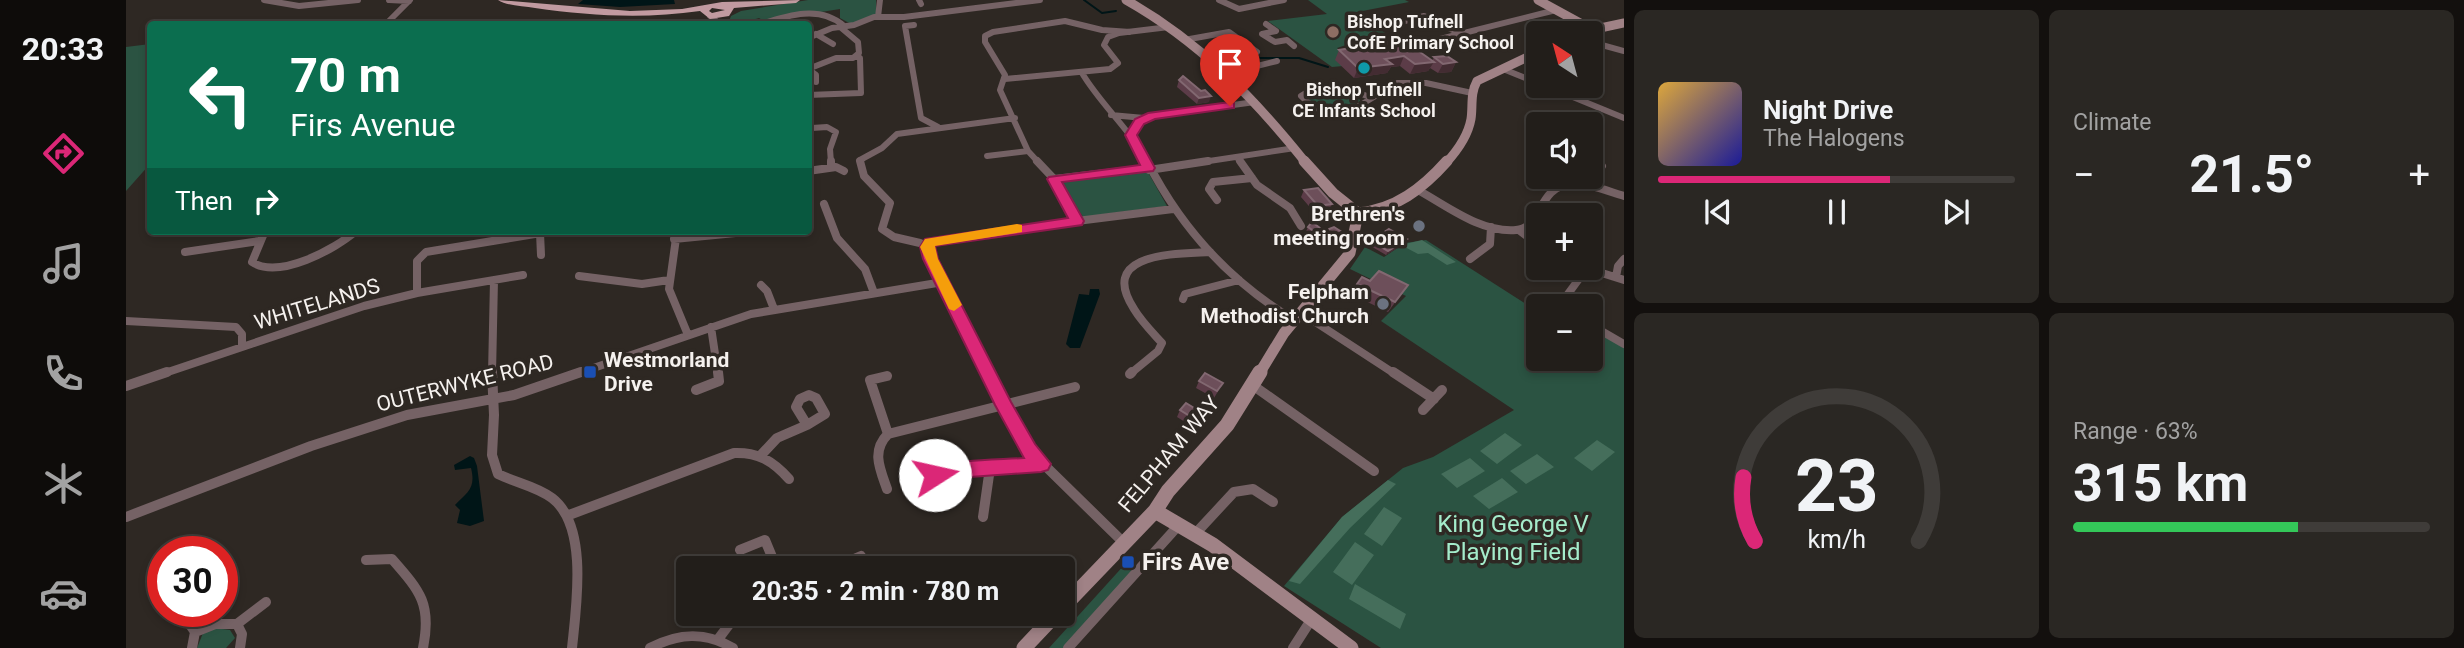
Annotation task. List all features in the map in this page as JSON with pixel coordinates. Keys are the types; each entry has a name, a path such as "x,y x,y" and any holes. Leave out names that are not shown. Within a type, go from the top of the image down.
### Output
{"main road":[{"path":"502,0 589,10 708,13 796,0"},
{"path":"1126,0 1169,27 1225,74 1255,102 1347,206 1358,213 1394,205 1416,189 1451,155 1466,132 1471,121 1472,93 1480,79 1526,60"},
{"path":"1538,0 1576,21"},
{"path":"1603,27 1624,23"},
{"name":"FELPHAM WAY","path":"1075,594 1155,511 1168,491 1227,425 1297,316 1350,253 1358,213"},
{"path":"1155,511 1195,534 1351,648"},
{"path":"1024,648 1045,626"}],"street":[{"path":"264,0 302,7 358,0"},
{"path":"389,0 409,1"},
{"path":"878,16 880,0"},
{"path":"957,0 964,10"},
{"path":"812,36 878,16 904,17 1040,0"},
{"path":"1219,0 1239,9 1283,1"},
{"path":"390,21 409,1"},
{"path":"1428,42 1556,10"},
{"path":"722,21 727,11"},
{"path":"708,13 717,21"},
{"path":"775,21 811,13 829,16 858,42 860,93 812,95"},
{"path":"1401,22 1424,16 1459,33"},
{"path":"1005,79 985,42 985,36 993,32 1065,21 1130,32"},
{"path":"1266,24 1276,31 1262,34 1275,42 1287,40 1294,46"},
{"path":"912,131 920,125 921,118 905,26 914,25"},
{"path":"1077,221 1054,179 1028,151 999,85 1005,79 1117,66 1118,61 1084,26"},
{"path":"1104,45 1108,37 1169,27"},
{"path":"1185,40 1229,32 1256,52 1243,55"},
{"path":"816,34 833,44"},
{"path":"1244,41 1267,37"},
{"path":"1603,45 1624,51"},
{"path":"812,67 836,58 857,56"},
{"path":"1225,74 1277,61"},
{"path":"1503,69 1526,78"},
{"path":"812,72 816,75 816,82"},
{"path":"1082,72 1111,115 1131,135 1173,209 1210,252 1239,279 1264,302 1297,316 1434,398"},
{"path":"1372,98 1335,84 1308,91 1301,96 1305,101 1324,110 1342,115 1372,98 1393,85 1411,82 1472,93"},
{"path":"1575,98 1624,118"},
{"path":"1111,115 1144,118 1255,102"},
{"path":"921,118 939,128"},
{"path":"1015,118 912,131 893,136 884,146 863,157 859,163 871,185 890,203 882,229 894,237 926,244 1173,209"},
{"path":"1131,135 1135,126 1144,118"},
{"path":"812,128 827,127 836,132 830,149 831,167"},
{"path":"1054,179 1149,169 1295,148"},
{"path":"987,156 1028,151"},
{"path":"1237,157 1261,188 1285,204 1301,226"},
{"path":"812,170 838,167 844,171"},
{"path":"1217,200 1209,189 1213,182 1252,178"},
{"path":"1416,189 1491,227 1519,230 1526,236"},
{"path":"1519,230 1529,225 1554,189"},
{"path":"1601,189 1624,196"},
{"path":"824,204 837,238 865,269 874,293"},
{"path":"1470,259 1490,244 1491,227"},
{"path":"263,235 252,262 254,265 299,264 329,253 351,235"},
{"path":"417,293 417,261 426,252 528,235"},
{"path":"540,235 541,256"},
{"path":"675,235 669,280 675,306 688,335"},
{"path":"186,252 223,242 259,242"},
{"path":"926,244 1028,449 1124,543"},
{"path":"1130,374 1158,351 1162,343 1132,305 1123,280 1128,268 1132,263 1152,257 1210,252"},
{"path":"1603,273 1620,278 1618,267 1624,259"},
{"name":"WHITELANDS","path":"126,386 347,310 417,293 523,275"},
{"path":"579,276 642,284 669,280"},
{"path":"1183,299 1185,294 1239,279"},
{"path":"494,280 491,458 498,474 547,494 569,515 579,590 572,648"},
{"name":"OUTERWYKE ROAD","path":"126,517 312,446 407,415 494,400 711,327 774,309 943,282"},
{"path":"761,285 767,291 774,309"},
{"path":"126,321 236,327 242,334 242,346"},
{"path":"696,390 719,381 711,327"},
{"path":"1603,332 1624,344"},
{"path":"887,376 870,380 888,434"},
{"path":"1251,384 1374,471"},
{"path":"887,489 877,449 888,434 1074,387"},
{"path":"1423,410 1442,390"},
{"path":"762,454 777,438 807,425"},
{"path":"569,515 734,453 762,454 775,462 789,479"},
{"path":"935,475 1041,464"},
{"path":"983,517 990,468"},
{"path":"1195,534 1234,492 1253,489 1273,502"},
{"path":"1068,648 1178,526"},
{"path":"740,550 765,541 771,556"},
{"path":"366,560 392,559 418,585 425,600 427,619 423,648"},
{"path":"238,623 266,602"},
{"path":"1293,648 1311,620"},
{"path":"238,626 242,634 238,648"},
{"path":"719,638 728,626"},
{"path":"192,627 195,632 192,648"},
{"path":"195,632 208,627"},
{"path":"650,648 661,641 685,635 719,638 733,648"}],"green space":[{"path":"808,0 876,0 876,14 851,24 840,18 840,9 764,21 759,18 729,21 731,16 741,11"},
{"path":"1308,0 1405,0 1409,2 1352,13 1402,43 1359,49 1352,43 1337,48 1348,58 1343,66 1332,67 1268,21 1327,14"},
{"path":"147,44 147,167 126,191 126,47"},
{"path":"1330,86 1358,96 1360,101 1333,110 1306,100 1304,94"},
{"path":"1144,172 1149,174 1167,206 1083,217 1062,184 1063,181"},
{"path":"1422,240 1456,262 1447,265 1428,253 1418,254 1401,245"},
{"name":"King George V Playing Field","path":"1426,240 1526,304 1526,371 1603,371 1603,334 1624,348 1624,648 1381,648 1284,586 1342,517 1403,468 1433,457 1514,410 1381,321 1406,296 1350,269 1365,247 1384,257 1405,243"},
{"path":"1505,433 1522,445 1497,464 1480,451"},
{"path":"1597,440 1615,452 1592,471 1574,458"},
{"path":"1537,454 1554,467 1526,484 1510,471"},
{"path":"1470,458 1485,471 1457,488 1441,474"},
{"path":"1502,478 1518,492 1489,509 1473,496"},
{"path":"1388,480 1396,484 1350,528 1300,584 1289,581 1342,517"},
{"path":"1384,507 1402,518 1382,546 1364,534"},
{"path":"1355,542 1374,555 1352,585 1333,572"},
{"path":"1126,563 1134,569 1066,648 1049,648 1069,626 1075,626 1075,619"},
{"path":"1355,584 1406,614 1400,629 1349,599"},
{"path":"215,628 230,630 235,638 226,648 197,648 203,633"}],"shaded area":[{"path":"583,0 674,0 675,4 620,7 578,4"},
{"path":"1090,289 1099,289 1100,294 1080,348 1070,348 1066,344 1079,294 1089,295"},
{"path":"470,456 474,458 477,466 484,521 470,526 457,523 460,510 455,505 472,485 471,468 455,470 454,465"}],"building":[{"path":"1400,38 1434,62 1415,64 1404,56 1385,59 1392,64 1358,68 1339,50 1393,41 1390,39"},
{"path":"1241,52 1247,57 1235,60 1229,55"},
{"path":"1447,56 1456,62 1443,64 1434,57"},
{"path":"1183,76 1211,96 1199,98 1179,80"},
{"path":"1318,188 1332,204 1318,206 1304,190"},
{"path":"1312,222 1324,231 1334,227 1345,234 1328,241 1308,227"},
{"path":"1389,229 1407,239 1388,251 1371,241"},
{"path":"1379,271 1408,285 1395,302 1357,284 1362,277 1370,281"},
{"path":"1205,373 1223,383 1217,391 1199,381"},
{"path":"1186,403 1207,416 1201,423 1180,410"}],"waterway":[{"path":"1084,0 1102,13 1116,11"},
{"path":"1257,58 1299,58 1328,67"}],"slow traffic":[{"path":"954,305 931,259 928,247 930,242 1017,229"}],"place":[{"name":"Bishop Tufnell CofE Primary School","path":"1333,32"},
{"name":"Bishop Tufnell CE Infants School","path":"1364,68"},
{"name":"Brethren's meeting room","path":"1419,226"},
{"name":"Felpham Methodist Church","path":"1383,304"},
{"name":"Westmorland Drive","path":"590,372"},
{"name":"Firs Ave","path":"1128,562"}],"route":[{"path":"935,475 970,469 1041,464 1028,449 949,296 931,259 928,247 930,242 978,233 1077,221 1054,179 1149,168 1131,135 1144,118 1230,106"}]}
